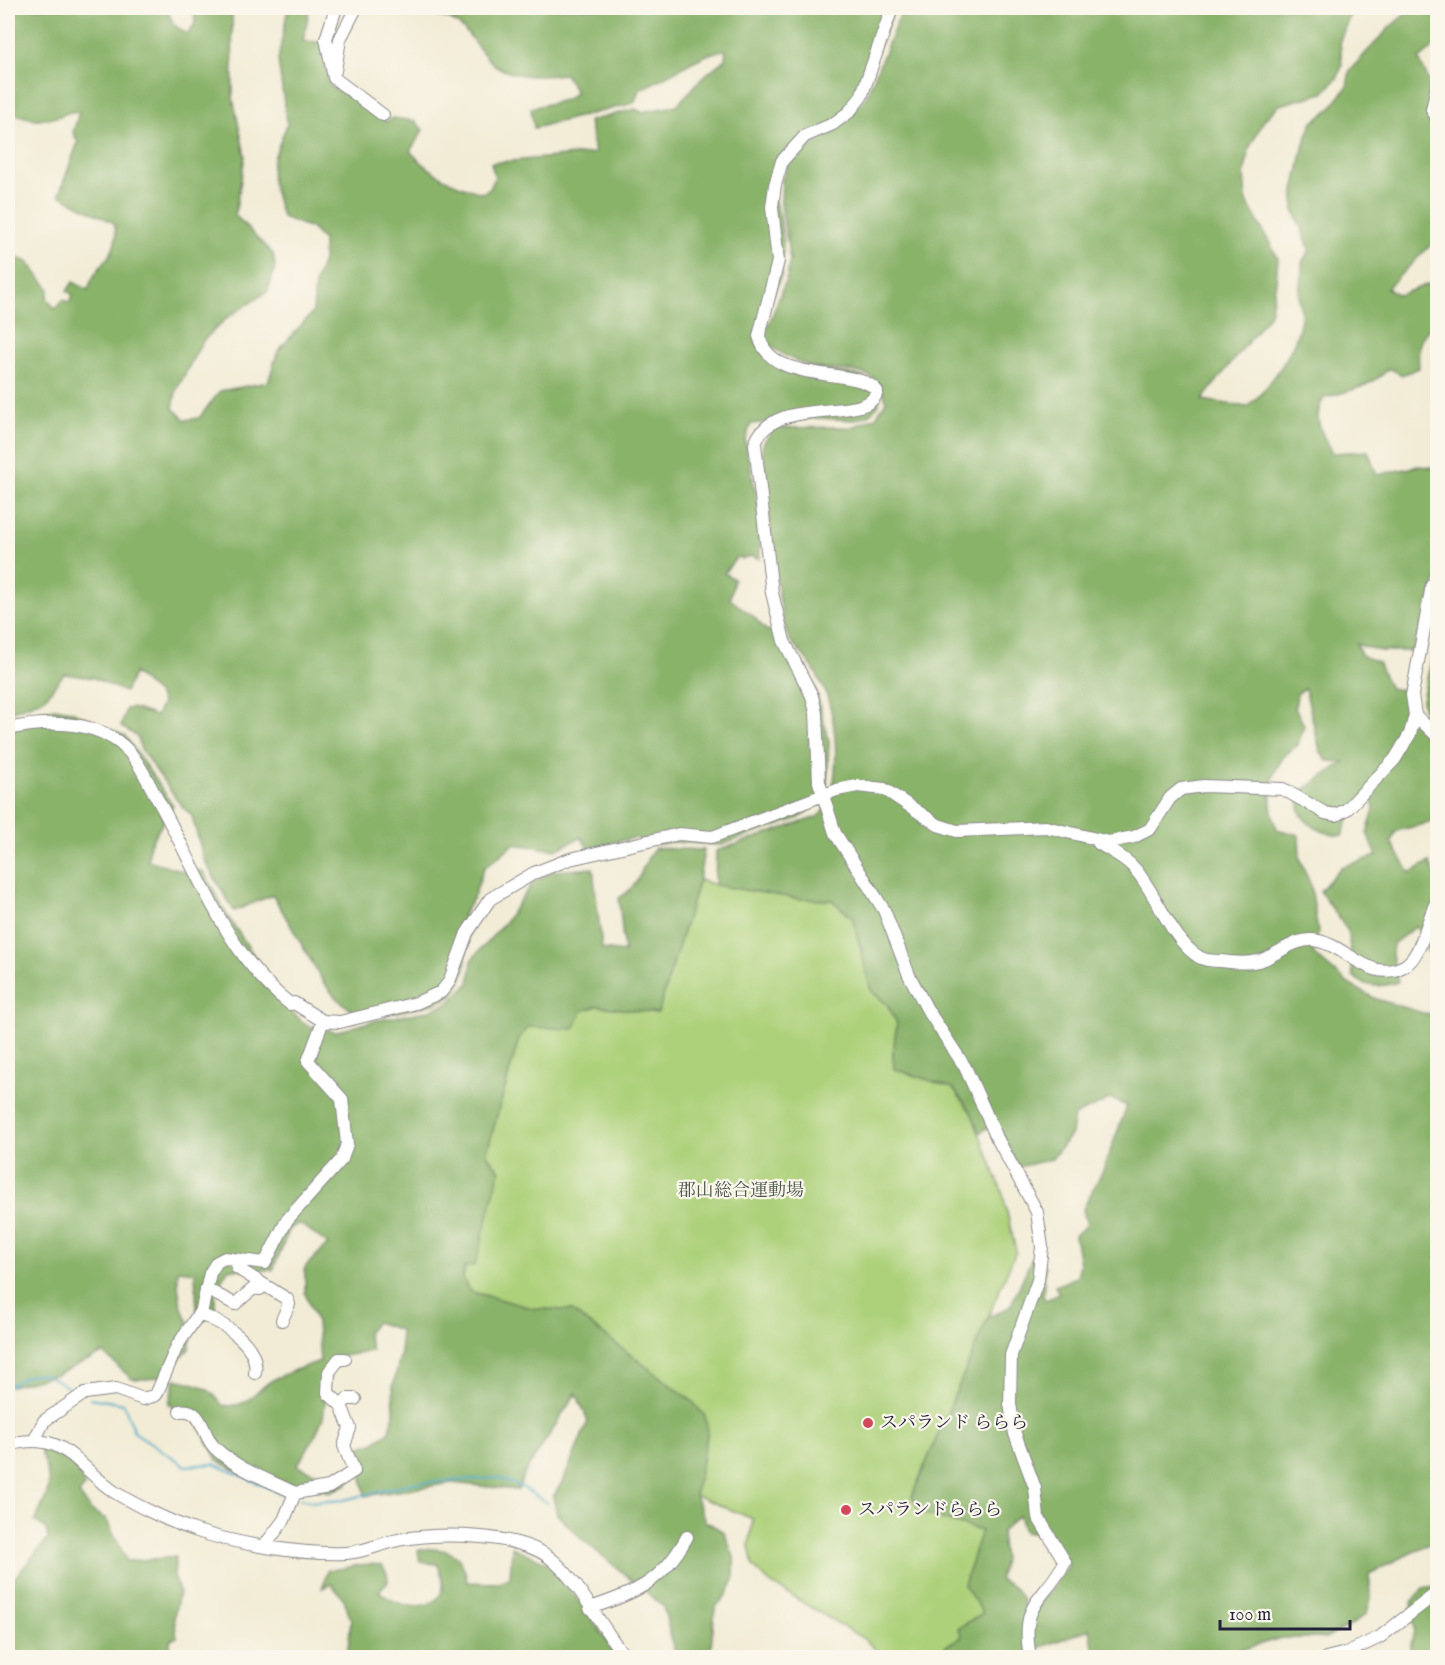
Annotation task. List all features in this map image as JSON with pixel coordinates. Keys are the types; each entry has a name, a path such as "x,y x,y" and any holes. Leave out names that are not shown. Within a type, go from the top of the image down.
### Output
{"street":[{"path":"336,8 326,39 334,78 383,115"},
{"path":"334,78 340,39 356,8"},
{"path":"892,8 861,97 849,112 833,124 805,136 782,161 772,207 778,261 759,336 761,346 767,353 786,364 819,376 855,379 872,384 877,391 872,402 859,406 783,417 759,434 756,444 772,593 784,641 812,696 816,713 819,782 835,833 884,910 909,975 927,1009 965,1067 996,1138 1037,1212 1042,1228 1038,1280 1011,1355 1010,1404 1015,1434 1035,1488 1038,1517 1043,1530 1065,1562 1030,1611 1027,1626 1030,1658"},
{"path":"1437,81 1432,110 1437,119"},
{"path":"8,729 53,722 107,735 122,744 135,759 224,924 267,986 290,1004 294,1003 323,1021 340,1022 416,1003 441,992 448,982 467,933 481,910 498,892 534,873 570,858 679,834 712,837 822,794 857,786 884,789 938,825 957,831 1046,827 1109,842 1134,837 1150,829 1170,798 1181,789 1204,786 1283,789 1325,813 1336,815 1347,808 1395,759 1410,734 1415,715 1412,695 1432,585 1437,579"},
{"path":"1415,715 1437,737"},
{"path":"1090,838 1137,870 1174,930 1199,957 1206,959 1242,963 1259,961 1300,942 1312,940 1334,947 1360,964 1383,972 1396,970 1416,956 1430,912 1437,899"},
{"path":"34,1441 44,1421 85,1393 116,1389 143,1399 156,1395 177,1346 199,1314 217,1262 225,1258 265,1263 286,1220 342,1159 347,1144 342,1099 308,1061 323,1021"},
{"path":"238,1260 237,1268 287,1299 289,1304 282,1320"},
{"path":"206,1289 235,1304 254,1288 260,1289"},
{"path":"199,1314 210,1318 245,1342 253,1354 255,1373"},
{"path":"180,1411 194,1414 200,1419 206,1437 214,1447 245,1472 295,1493 329,1487 354,1471 344,1446 350,1428 341,1405 328,1393 332,1365 339,1359 345,1359"},
{"path":"341,1405 347,1399 356,1399"},
{"path":"8,1445 34,1441 56,1445 74,1455 92,1474 117,1493 192,1529 231,1540 348,1553 402,1539 430,1537 497,1537 530,1546 550,1558 626,1658"},
{"path":"266,1545 284,1520 295,1493"},
{"path":"590,1608 630,1595 661,1574 674,1560 687,1537"},
{"path":"1326,1658 1346,1653 1380,1637 1437,1592"}],"green space":[{"path":"8,8 167,8 173,24 187,34 195,24 194,8 232,8 233,98 245,156 235,215 273,254 275,266 267,292 228,317 202,342 176,391 173,408 185,420 199,418 220,391 268,382 278,351 313,312 315,282 323,261 323,240 311,228 282,217 272,182 272,163 287,124 278,60 288,8 307,8 309,11 303,41 330,43 326,72 331,86 371,108 386,122 392,118 415,121 423,130 410,151 443,178 482,193 490,189 495,177 491,163 595,153 589,121 635,109 641,112 676,106 704,76 725,59 726,50 695,60 640,89 634,103 534,128 531,108 565,100 576,92 565,74 535,76 505,71 489,60 467,33 451,20 410,11 409,8 895,8 867,72 843,111 827,127 808,140 786,149 771,174 769,185 780,217 783,241 782,274 755,335 760,348 769,358 783,364 862,377 880,392 879,404 870,414 854,420 818,418 751,424 745,440 759,509 760,559 752,556 743,559 737,557 724,573 734,579 730,599 753,616 766,630 776,633 804,666 815,687 829,742 827,783 819,803 799,818 721,845 673,842 657,844 636,838 614,842 590,851 581,837 556,850 514,844 484,868 473,899 462,916 470,920 465,969 459,986 451,997 434,1004 398,1012 355,1013 336,998 324,983 273,895 234,911 204,860 192,816 180,804 141,750 137,736 121,727 126,709 132,708 156,716 162,703 158,694 134,673 125,692 94,678 64,674 44,699 8,713 8,254 28,262 49,289 47,298 55,309 63,300 70,302 73,295 67,291 73,282 88,290 96,272 112,252 116,234 114,223 59,195 78,142 73,133 79,112 40,119 19,115 8,109"},
{"path":"903,8 1353,8 1340,40 1342,66 1337,78 1323,93 1279,105 1264,120 1249,149 1244,175 1246,200 1278,258 1276,282 1270,314 1202,400 1247,407 1265,389 1282,366 1299,329 1302,262 1310,250 1294,210 1294,191 1304,144 1312,123 1331,108 1347,87 1350,70 1391,26 1413,8 1437,8 1437,45 1419,59 1434,92 1427,111 1431,125 1437,122 1437,239 1387,288 1399,295 1434,282 1437,278 1437,322 1426,332 1420,342 1419,368 1402,375 1389,368 1368,384 1324,398 1318,412 1318,419 1332,453 1368,451 1377,475 1419,466 1437,468 1437,578 1413,651 1380,651 1356,644 1362,656 1378,662 1390,689 1410,690 1412,715 1415,722 1437,744 1437,821 1396,831 1391,842 1410,873 1429,862 1437,880 1437,962 1427,952 1416,926 1393,944 1392,955 1398,982 1374,986 1363,983 1353,976 1348,931 1320,891 1341,867 1377,856 1367,833 1374,810 1372,794 1348,818 1343,835 1322,831 1303,817 1299,804 1303,790 1344,762 1327,761 1320,751 1305,688 1297,694 1295,708 1304,725 1298,745 1288,752 1275,771 1271,794 1271,806 1277,829 1299,835 1300,859 1311,886 1318,932 1313,954 1350,985 1376,999 1437,1017 1437,1540 1369,1574 1371,1598 1367,1613 1350,1626 1325,1638 1281,1638 1240,1650 1231,1657 1095,1657 1090,1629 1035,1649 1030,1657 929,1657 962,1636 958,1628 983,1613 964,1585 981,1531 919,1512 912,1496 988,1317 1010,1307 1032,1258 1045,1266 1043,1297 1047,1300 1059,1293 1055,1286 1077,1277 1080,1263 1075,1235 1087,1225 1083,1209 1104,1168 1127,1106 1110,1098 1074,1116 1071,1134 1052,1159 1019,1167 995,1123 979,1133 971,1112 953,1088 894,1069 893,1053 897,1023 887,1004 871,991 853,918 832,900 800,899 715,885 716,851 817,817 826,807 835,775 835,735 828,700 810,663 786,632 774,561 762,450 764,442 775,428 852,427 876,417 886,401 875,380 867,375 799,363 766,342 765,334 787,277 790,260 781,204 782,180 790,160 837,130 866,97","holes":["1019,1515 1024,1532 1043,1535 1069,1565 1033,1613 1025,1609 1017,1591 999,1580 1004,1560 1001,1532"]},
{"path":"1437,636 1437,732 1424,718 1422,699"},
{"path":"54,708 71,711 125,736 173,805 150,844 148,860 183,871 203,871 229,918 290,1010 306,1025 336,1032 373,1021 427,1011 449,1003 469,983 472,959 506,921 533,882 554,871 593,868 602,949 624,952 619,898 627,893 637,881 655,848 704,850 699,880 658,1013 597,1006 582,1011 574,1029 528,1027 519,1038 486,1154 500,1171 475,1265 464,1267 463,1278 469,1291 535,1309 571,1310 693,1402 705,1416 708,1431 695,1495 705,1521 724,1532 734,1557 734,1580 727,1594 715,1608 710,1657 676,1657 663,1606 583,1540 557,1514 553,1497 564,1479 588,1421 576,1393 524,1474 518,1490 452,1483 365,1496 357,1447 373,1443 389,1432 394,1414 393,1386 401,1353 400,1330 376,1322 367,1333 372,1351 332,1358 323,1418 297,1466 347,1484 330,1492 241,1473 217,1460 197,1422 169,1404 175,1379 202,1386 212,1393 222,1405 230,1406 244,1403 265,1385 289,1372 320,1361 317,1323 305,1293 305,1267 328,1244 299,1223 289,1230 273,1270 228,1269 215,1291 215,1310 203,1322 197,1313 195,1272 178,1270 180,1301 185,1316 193,1328 189,1349 165,1375 148,1379 132,1379 103,1353 58,1374 8,1387 8,722"},
{"name":"郡山総合運動場","path":"699,880 800,899 832,900 853,919 871,991 887,1004 897,1023 893,1053 894,1069 954,1088 971,1112 1002,1191 1016,1251 912,1496 919,1512 981,1531 964,1584 983,1613 958,1628 962,1636 929,1657 884,1657 864,1639 770,1583 753,1566 749,1546 753,1519 695,1495 708,1431 693,1402 571,1310 535,1309 469,1291 463,1278 486,1155 519,1038 528,1027 597,1006 657,1013"},
{"path":"40,1449 63,1457 77,1470 85,1486 79,1494 90,1510 106,1519 127,1561 176,1557 174,1575 179,1592 174,1618 177,1637 170,1640 170,1657 8,1658 8,1585 48,1539 46,1529 35,1521 45,1500 48,1486 47,1471"},
{"path":"512,1547 546,1562 582,1604 618,1657 347,1657 351,1621 344,1599 331,1584 322,1588 328,1570 366,1564 382,1565 387,1573 388,1581 379,1591 391,1599 416,1606 428,1604 437,1599 442,1591 443,1579 437,1564 420,1562 418,1550 437,1549 452,1554 462,1564 467,1582 495,1583 510,1578"},
{"path":"1437,1587 1437,1657 1408,1658 1414,1631 1412,1601 1423,1588"}],"waterway":[{"path":"8,1387 18,1380 36,1374 51,1377 76,1393"},
{"path":"90,1398 124,1404 134,1432 186,1466 214,1464 283,1494"},
{"path":"299,1499 315,1502 344,1500 413,1483 499,1478 522,1487 547,1503"}],"place":[{"name":"スパランド ららら","path":"868,1423"},
{"name":"スパランドららら","path":"846,1510"}]}
